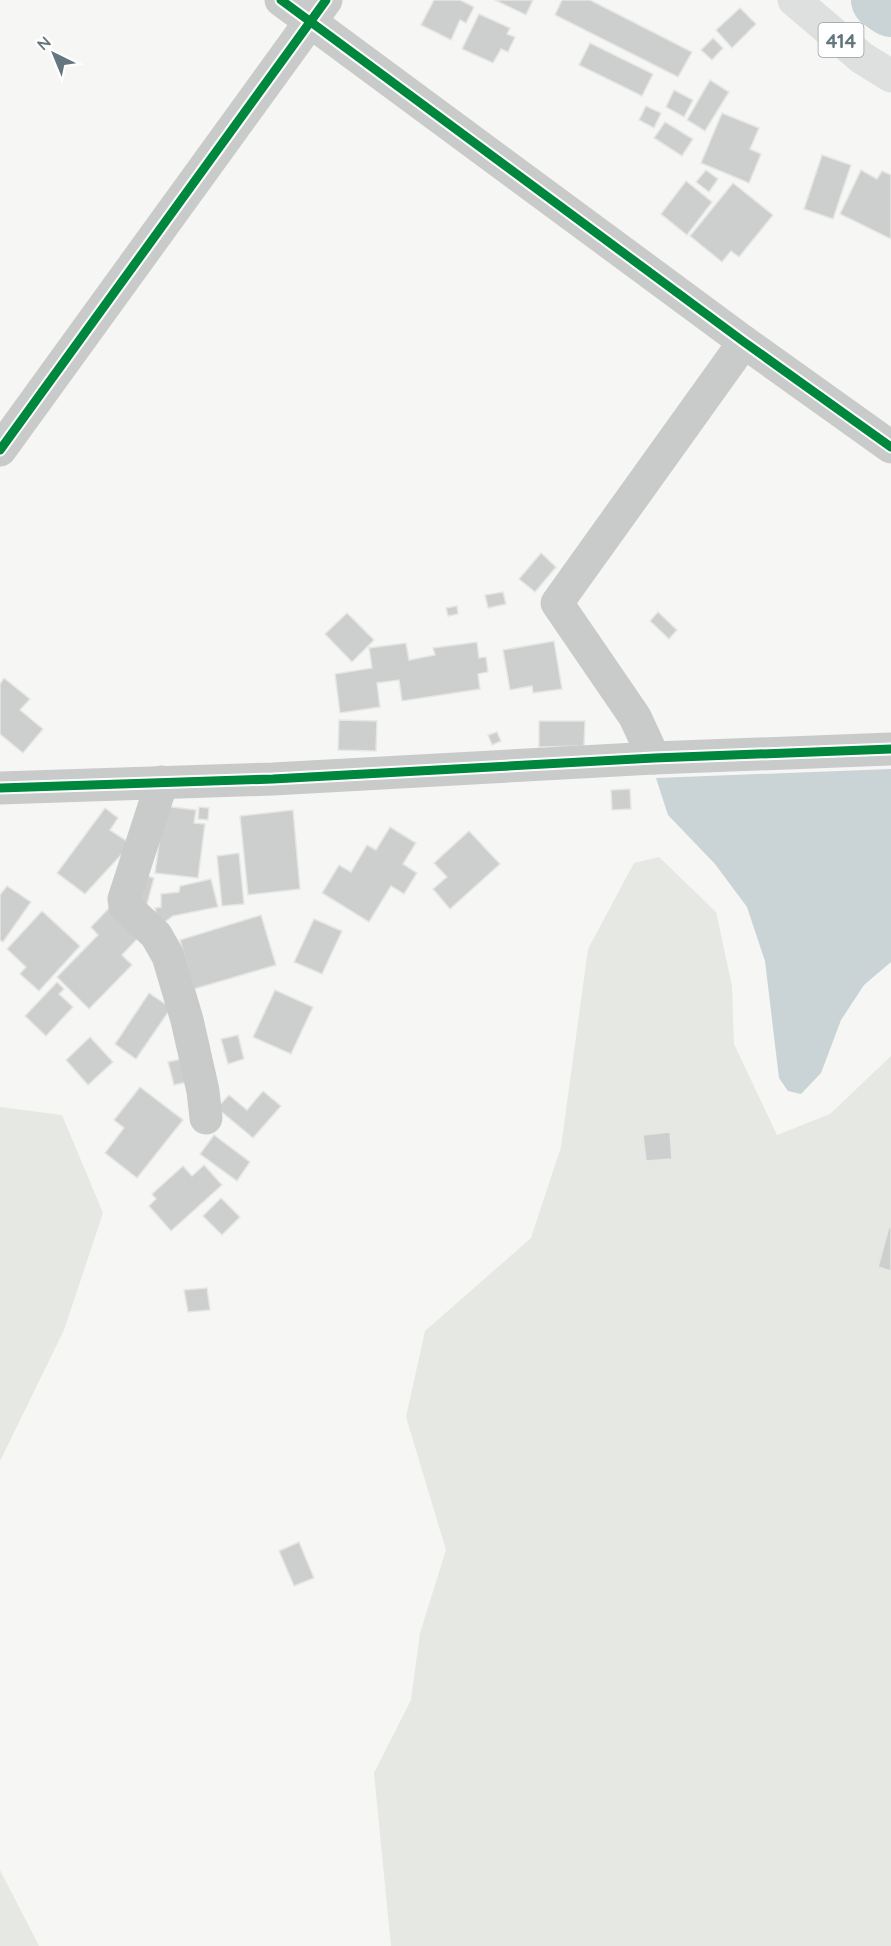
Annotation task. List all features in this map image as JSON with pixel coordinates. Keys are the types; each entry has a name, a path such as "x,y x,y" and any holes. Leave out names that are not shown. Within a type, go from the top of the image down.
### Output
{"highway":[{"name":"414","path":"794,0 862,58 891,76"}],"street":[{"path":"281,0 319,11 744,342 891,447"},
{"path":"0,450 319,11"},
{"path":"654,758 635,717 557,603 744,342"},
{"path":"0,788 273,779 654,758 891,749"},
{"path":"162,782 124,899 125,906 156,935 168,956 187,1020 204,1091 206,1118"}],"shaded area":[{"path":"891,769 891,962 864,985 841,1020 821,1073 801,1094 788,1091 779,1078 765,961 747,907 715,864 668,815 656,778"},
{"path":"659,857 716,912 732,986 734,1044 777,1135 830,1114 891,1056 891,1946 391,1946 374,1773 411,1700 420,1633 446,1550 406,1417 425,1331 531,1238 561,1147 588,949 634,863"},
{"path":"0,1107 62,1115 103,1213 64,1330 0,1461"},
{"path":"0,1870 2,1874 39,1946 0,1946"}],"building":[{"path":"434,0 460,0 474,7 466,23 460,20 451,40 421,25"},
{"path":"495,0 533,0 526,15"},
{"path":"562,0 590,0 692,52 678,77 555,15"},
{"path":"740,8 756,24 732,48 716,30"},
{"path":"479,14 510,28 507,34 515,37 508,52 501,49 493,63 462,49"},
{"path":"713,38 723,48 712,60 701,50"},
{"path":"590,43 653,74 642,96 579,65"},
{"path":"710,80 729,92 705,131 687,120"},
{"path":"674,90 693,100 684,117 666,107"},
{"path":"646,106 661,113 654,128 639,120"},
{"path":"722,113 759,128 750,149 761,154 749,183 701,163"},
{"path":"665,122 693,139 682,156 654,138"},
{"path":"822,155 851,165 833,219 804,209"},
{"path":"706,170 718,179 709,192 696,182"},
{"path":"861,170 877,179 882,171 891,175 891,239 840,214"},
{"path":"686,181 712,202 687,235 661,214"},
{"path":"733,183 773,215 739,257 731,251 722,262 690,236"},
{"path":"541,553 556,567 535,592 519,579"},
{"path":"503,592 506,604 488,608 485,595"},
{"path":"457,606 458,614 448,616 446,608"},
{"path":"658,612 677,630 669,639 650,621"},
{"path":"347,613 374,640 352,662 325,634"},
{"path":"554,641 562,689 533,693 532,686 510,690 503,650"},
{"path":"477,642 479,658 486,657 488,672 478,674 480,689 402,701 399,680 377,683 380,707 340,713 335,674 372,668 369,648 406,643 409,660 435,655 433,648"},
{"path":"4,678 30,699 20,710 43,729 23,753 0,734 0,684"},
{"path":"339,720 377,721 376,751 338,750"},
{"path":"539,721 585,721 584,746 539,747"},
{"path":"497,732 501,741 492,745 488,735"},
{"path":"630,789 631,809 612,810 611,790"},
{"path":"164,806 196,810 194,823 205,824 198,878 155,873"},
{"path":"199,807 209,808 208,820 198,819"},
{"path":"105,808 118,818 110,830 131,844 85,894 57,873"},
{"path":"293,810 300,889 248,895 240,816"},
{"path":"390,827 416,843 403,864 417,873 404,894 391,886 369,922 322,893 339,865 351,872 367,845 376,850"},
{"path":"469,831 500,864 450,909 433,889 447,877 434,863"},
{"path":"239,853 244,904 222,906 217,856"},
{"path":"141,874 154,878 147,904 134,900"},
{"path":"211,879 218,907 173,916 158,924 155,908 161,907 161,894 179,892 180,886"},
{"path":"7,886 31,902 3,942 0,940 0,895"},
{"path":"110,907 139,937 122,955 132,965 89,1009 57,977 98,935 91,927"},
{"path":"42,911 80,946 39,991 20,974 26,967 7,949"},
{"path":"261,915 276,965 194,989 180,940"},
{"path":"314,919 342,931 322,974 294,962"},
{"path":"57,982 64,989 59,994 73,1007 46,1036 25,1016"},
{"path":"275,990 313,1007 291,1054 253,1037"},
{"path":"149,993 171,1008 136,1059 115,1044"},
{"path":"238,1035 244,1059 228,1064 221,1039"},
{"path":"90,1037 113,1062 88,1085 66,1060"},
{"path":"185,1058 192,1081 174,1085 168,1062"},
{"path":"140,1087 183,1120 137,1178 105,1153 124,1128 114,1120"},
{"path":"263,1091 281,1106 253,1138 217,1108 229,1095 247,1110"},
{"path":"670,1132 672,1159 646,1161 643,1135"},
{"path":"214,1135 250,1162 237,1181 200,1154"},
{"path":"204,1165 222,1185 171,1231 149,1206 156,1199 152,1194 183,1166 192,1176"},
{"path":"221,1198 240,1217 222,1235 203,1216"},
{"path":"889,1227 891,1228 891,1271 878,1267"},
{"path":"207,1288 210,1310 188,1312 184,1290"},
{"path":"299,1542 314,1578 294,1586 279,1551"}],"waterway":[{"path":"881,0 891,7"}],"cycle path":[{"path":"281,0 744,342 891,447"},
{"path":"0,450 326,0"},
{"path":"0,788 273,779 654,758 891,749"}]}
